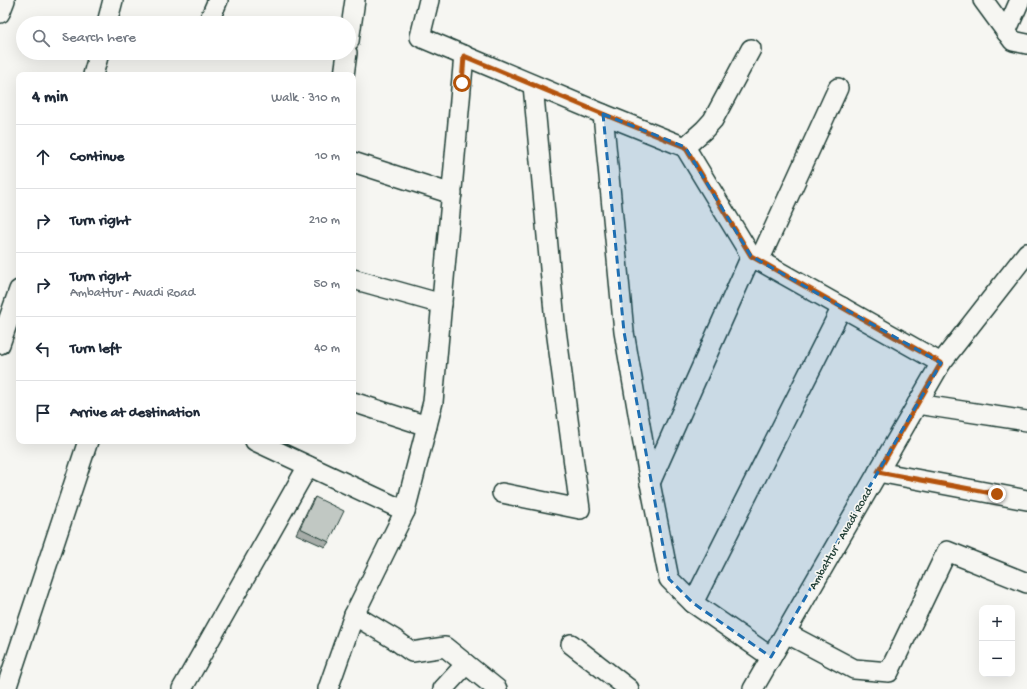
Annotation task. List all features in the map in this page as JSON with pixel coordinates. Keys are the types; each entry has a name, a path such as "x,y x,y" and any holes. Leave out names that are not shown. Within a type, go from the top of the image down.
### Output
{"street":[{"path":"0,13 5,0"},
{"path":"109,16 113,0"},
{"path":"211,16 218,0"},
{"path":"353,16 355,0"},
{"path":"429,0 420,37 685,147 755,259 941,363"},
{"path":"983,0 1013,41 1027,44"},
{"path":"1006,32 1020,0"},
{"path":"685,147 713,120 751,49"},
{"path":"328,689 354,615 405,511 433,402 464,56"},
{"path":"94,72 97,60"},
{"path":"344,72 346,60"},
{"path":"502,493 580,509 555,322 533,84"},
{"path":"650,483 755,259 838,88"},
{"path":"603,114 624,332 650,483 669,579 693,603 771,657"},
{"path":"356,163 452,194"},
{"name":"Ambattur - Avadi Road","path":"753,689 941,363 1027,253"},
{"path":"356,280 442,304"},
{"path":"6,334 16,300"},
{"path":"693,603 842,307"},
{"path":"356,403 427,426"},
{"path":"918,404 1027,421"},
{"path":"6,689 87,444"},
{"path":"261,444 405,511"},
{"path":"182,689 308,466"},
{"path":"878,472 1027,500"},
{"path":"786,633 854,669 888,672 947,551 1027,583"},
{"path":"354,615 394,639 412,652 445,647 497,689"},
{"path":"571,644 629,689"},
{"path":"443,689 466,664"}],"highlighted area":[{"path":"603,114 685,147 751,256 941,363 771,657 693,603 669,579 624,332"}],"building":[{"path":"315,497 344,511 329,542 300,528"}],"route":[{"path":"462,83 464,56 685,147 751,256 941,363 878,472 997,494"}]}
